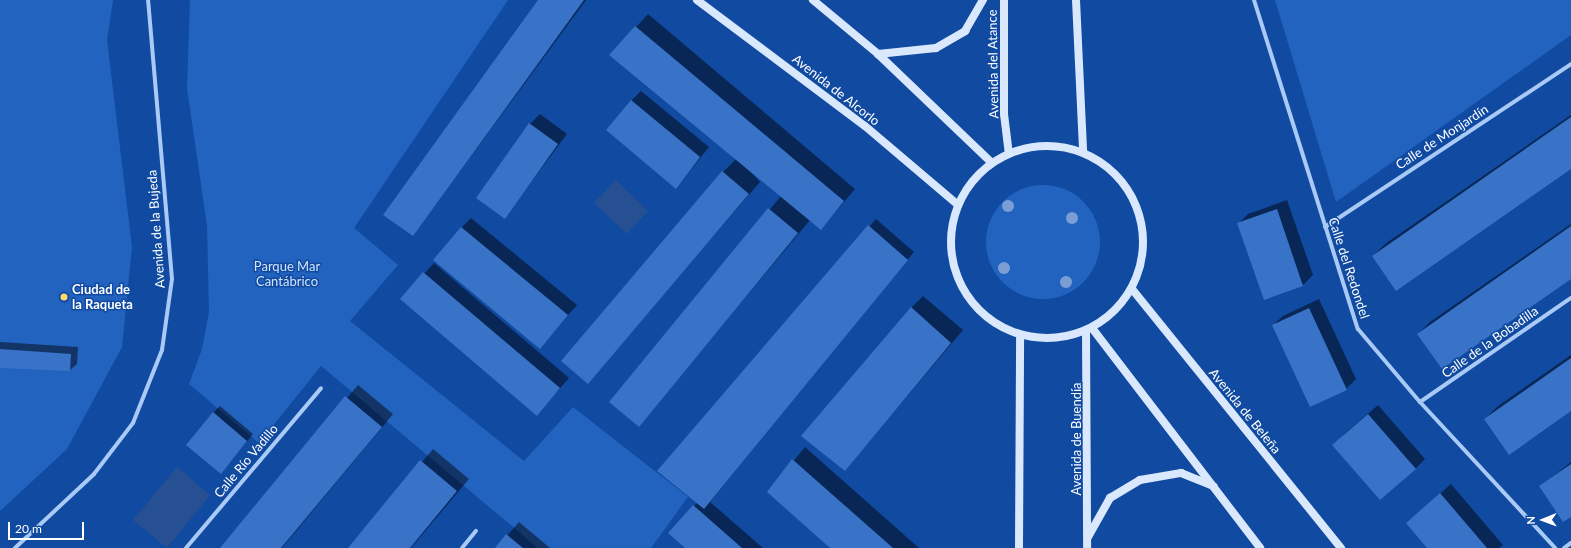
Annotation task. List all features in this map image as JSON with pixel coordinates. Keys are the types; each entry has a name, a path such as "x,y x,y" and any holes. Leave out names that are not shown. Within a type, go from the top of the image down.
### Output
{"street":[{"name":"Avenida de la Bujeda","path":"15,548 94,474 133,423 162,350 172,279 148,0"},
{"name":"Avenida de Alcorlo","path":"697,0 865,126 957,204"},
{"path":"814,0 878,54 991,162"},
{"path":"878,54 936,48 965,31 983,0"},
{"name":"Avenida del Atance","path":"1004,0 1004,114 1009,152"},
{"path":"1076,0 1083,151"},
{"name":"Calle del Redondel","path":"1254,0 1358,329 1420,402 1555,548"},
{"name":"Calle de Monjardín","path":"1325,227 1571,64"},
{"path":"1046,144 1083,151 1115,173 1136,204 1143,233 1142,262 1132,289 1114,311 1089,329 1053,339 1020,335 980,313 956,274 950,239 957,204 972,180 991,162 1009,152 1046,144"},
{"name":"Avenida de Beleña","path":"1132,289 1341,548"},
{"name":"Calle de la Bobadilla","path":"1420,402 1571,298"},
{"path":"1089,329 1215,487 1260,548"},
{"name":"Avenida de Buendía","path":"1087,548 1089,329"},
{"path":"1019,548 1020,335"},
{"name":"Calle Río Vadillo","path":"186,548 321,388"},
{"path":"1088,537 1110,498 1140,480 1181,474 1215,487"},
{"path":"462,548 476,531"},
{"path":"1564,548 1571,543"}],"green space":[{"name":"Ciudad de la Raqueta","path":"0,0 113,0 107,40 132,247 122,347 67,449 0,511"},
{"name":"Parque Mar Cantábrico","path":"190,0 508,0 354,228 398,265 350,321 524,461 573,407 688,497 651,548 538,548 321,366 259,443 189,384 202,349 209,312 207,226 187,88"},
{"path":"1275,0 1571,0 1571,35 1336,202"},
{"path":"1043,185 1065,189 1083,202 1096,220 1100,242 1096,264 1083,282 1065,295 1043,299 1021,295 1003,282 990,264 986,242 990,220 1003,202 1021,189"}],"shaded area":[{"path":"616,180 648,211 627,234 594,203"},
{"path":"177,467 210,495 167,548 133,520"}],"building":[{"path":"538,0 584,0 413,236 383,215"},
{"path":"635,26 844,201 821,230 609,55"},
{"path":"631,100 700,157 676,189 606,130"},
{"path":"1571,117 1571,169 1396,291 1372,256"},
{"path":"529,123 558,144 505,219 476,198"},
{"path":"722,171 749,194 588,384 561,361"},
{"path":"768,208 798,233 639,427 609,402"},
{"path":"1277,209 1303,286 1264,300 1237,223"},
{"path":"868,225 908,260 704,509 657,471"},
{"path":"1571,226 1571,279 1442,369 1417,334"},
{"path":"461,227 568,315 540,349 433,260"},
{"path":"423,272 560,388 537,416 400,299"},
{"path":"911,307 951,343 845,471 801,436"},
{"path":"1309,308 1347,390 1310,407 1272,325"},
{"path":"0,349 71,354 70,371 0,368"},
{"path":"1571,358 1571,411 1509,455 1484,419"},
{"path":"345,396 382,427 281,548 220,548"},
{"path":"213,412 247,441 221,474 186,445"},
{"path":"1368,414 1416,469 1380,500 1332,445"},
{"path":"792,459 893,548 830,548 767,492"},
{"path":"420,460 457,491 410,548 348,548"},
{"path":"1571,464 1571,517 1563,522 1539,486"},
{"path":"1440,493 1487,548 1427,548 1406,523"},
{"path":"693,505 742,548 685,548 668,533"},
{"path":"506,534 523,548 495,548"}],"place":[{"name":"Ciudad de la Raqueta","path":"64,297"}]}
